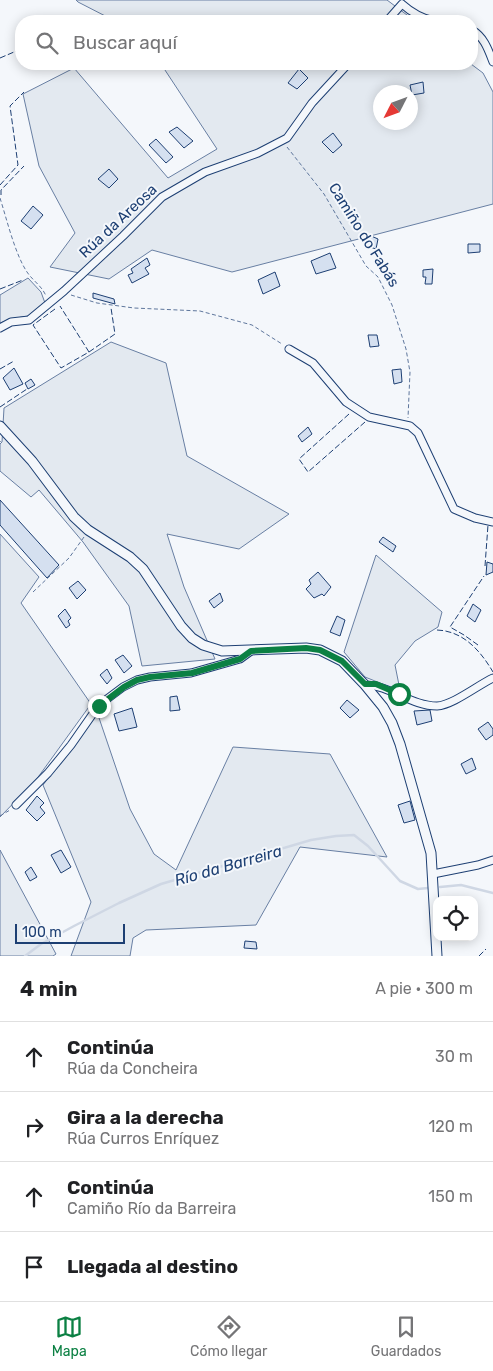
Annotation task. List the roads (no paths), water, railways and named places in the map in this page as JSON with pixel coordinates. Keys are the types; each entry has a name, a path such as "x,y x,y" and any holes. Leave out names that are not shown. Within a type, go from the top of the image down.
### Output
{"street":[{"path":"392,15 402,2 410,12 416,15"},
{"path":"478,33 488,48 493,62"},
{"name":"Rúa da Areosa","path":"0,328 10,322 29,320 62,293 162,197 205,172 258,153 287,138 312,103 342,70"},
{"path":"289,349 313,363 346,402 369,416 410,426 418,433 454,509 475,518 493,522"},
{"path":"0,426 32,460 74,517 88,530 130,557 143,569 181,626 192,638 203,645 217,650 251,651 306,648 320,650 342,661 365,684 383,707 392,723 400,744 431,853 437,956"},
{"path":"16,805 48,773 99,706 124,687 137,680 150,677 192,673 240,659 251,651"},
{"path":"365,684 376,684 421,703 437,706 448,703 493,678"},
{"path":"433,874 478,866 493,860"}],"waterway":[{"name":"Río da Barreira","path":"25,956 41,944 74,926 161,884 311,840 354,835 368,846 400,881 418,889 428,888"},
{"name":"Río da Barreira","path":"440,887 461,885 493,893"}]}
